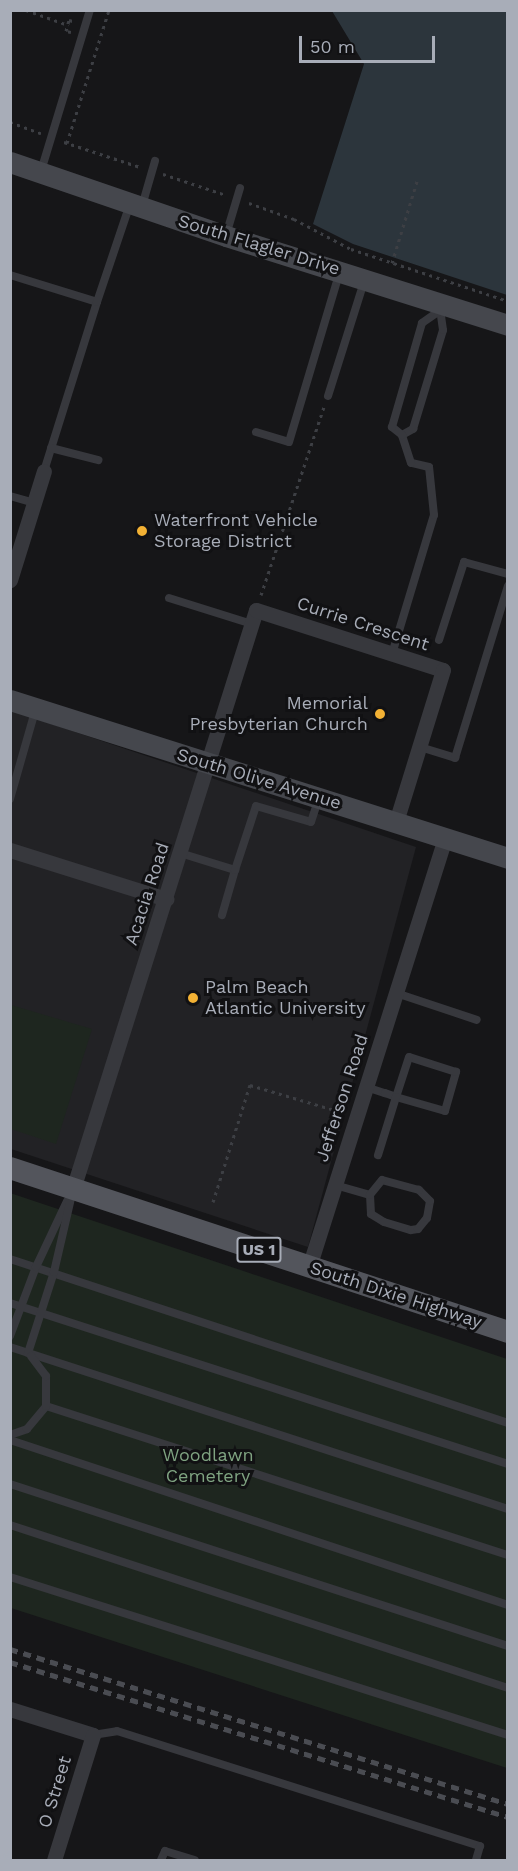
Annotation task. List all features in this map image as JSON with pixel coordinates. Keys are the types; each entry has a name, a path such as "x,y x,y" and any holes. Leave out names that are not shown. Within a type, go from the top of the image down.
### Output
{"main road":[{"name":"South Dixie Highway","path":"10,1168 507,1332"}],"street":[{"name":"South Flagler Drive","path":"10,162 226,237 365,277 440,307 507,325"},
{"path":"10,580 44,471"},
{"name":"Currie Crescent","path":"254,617 444,670 396,822"},
{"name":"Acacia Road","path":"73,1189 254,617"},
{"name":"South Olive Avenue","path":"10,700 507,858"},
{"name":"Jefferson Road","path":"309,1267 445,838"},
{"path":"10,850 166,899"},
{"path":"10,1709 93,1735"},
{"name":"O Street","path":"54,1860 93,1735"}],"lane":[{"path":"40,172 90,10"},
{"path":"44,471 97,302 155,161"},
{"path":"226,237 240,188"},
{"path":"256,432 289,442 340,270"},
{"path":"10,275 97,302"},
{"path":"328,396 365,277"},
{"path":"402,435 413,429 443,330 440,307"},
{"path":"392,654 434,514 429,467 411,463 402,435 392,427 422,323 440,307"},
{"path":"51,448 98,460"},
{"path":"10,496 35,503"},
{"path":"439,640 464,562 507,574"},
{"path":"420,747 454,758 507,586"},
{"path":"169,598 254,617"},
{"path":"10,799 36,708"},
{"path":"222,915 256,806 311,822 318,797"},
{"path":"180,853 235,870"},
{"path":"396,993 477,1020"},
{"path":"366,1087 396,1096 445,1111 456,1072 409,1058 396,1096 378,1155"},
{"path":"382,1180 419,1190 430,1201 427,1218 418,1229 411,1230 376,1218 369,1208 370,1195 382,1180"},
{"path":"335,1185 370,1195"},
{"path":"10,1336 36,1267 73,1189"},
{"path":"28,1353 54,1272 73,1189"},
{"path":"10,1259 507,1424"},
{"path":"10,1303 507,1464"},
{"path":"10,1347 507,1509"},
{"path":"10,1435 27,1429 46,1406 46,1376 28,1353"},
{"path":"46,1406 507,1555"},
{"path":"10,1440 507,1605"},
{"path":"10,1484 507,1646"},
{"path":"10,1525 507,1688"},
{"path":"10,1576 507,1735"},
{"path":"93,1735 117,1731 480,1846 476,1860"},
{"path":"161,1860 165,1851 195,1860"}],"path":[{"path":"26,10 68,25"},
{"path":"67,143 109,10"},
{"path":"73,33 66,31 69,20 76,22"},
{"path":"10,122 236,198 294,219 351,249 507,300"},
{"path":"392,262 418,178"},
{"path":"254,617 328,396"},
{"path":"213,1202 250,1085 338,1111"}],"shaded area":[{"path":"332,11 507,11 507,295 353,244 313,224 364,64"},
{"name":"Palm Beach Atlantic University","path":"10,710 416,847 308,1247 11,1149"}],"green space":[{"path":"11,1005 92,1029 56,1144 11,1129"},
{"name":"Woodlawn Cemetery","path":"10,1193 507,1359 507,1768 11,1608"}],"railway":[{"path":"10,1649 508,1804"},
{"path":"10,1662 508,1817"}],"place":[{"name":"Waterfront Vehicle Storage District","path":"142,531"},
{"name":"Memorial Presbyterian Church","path":"380,714"},
{"name":"Palm Beach Atlantic University","path":"193,998"}]}
